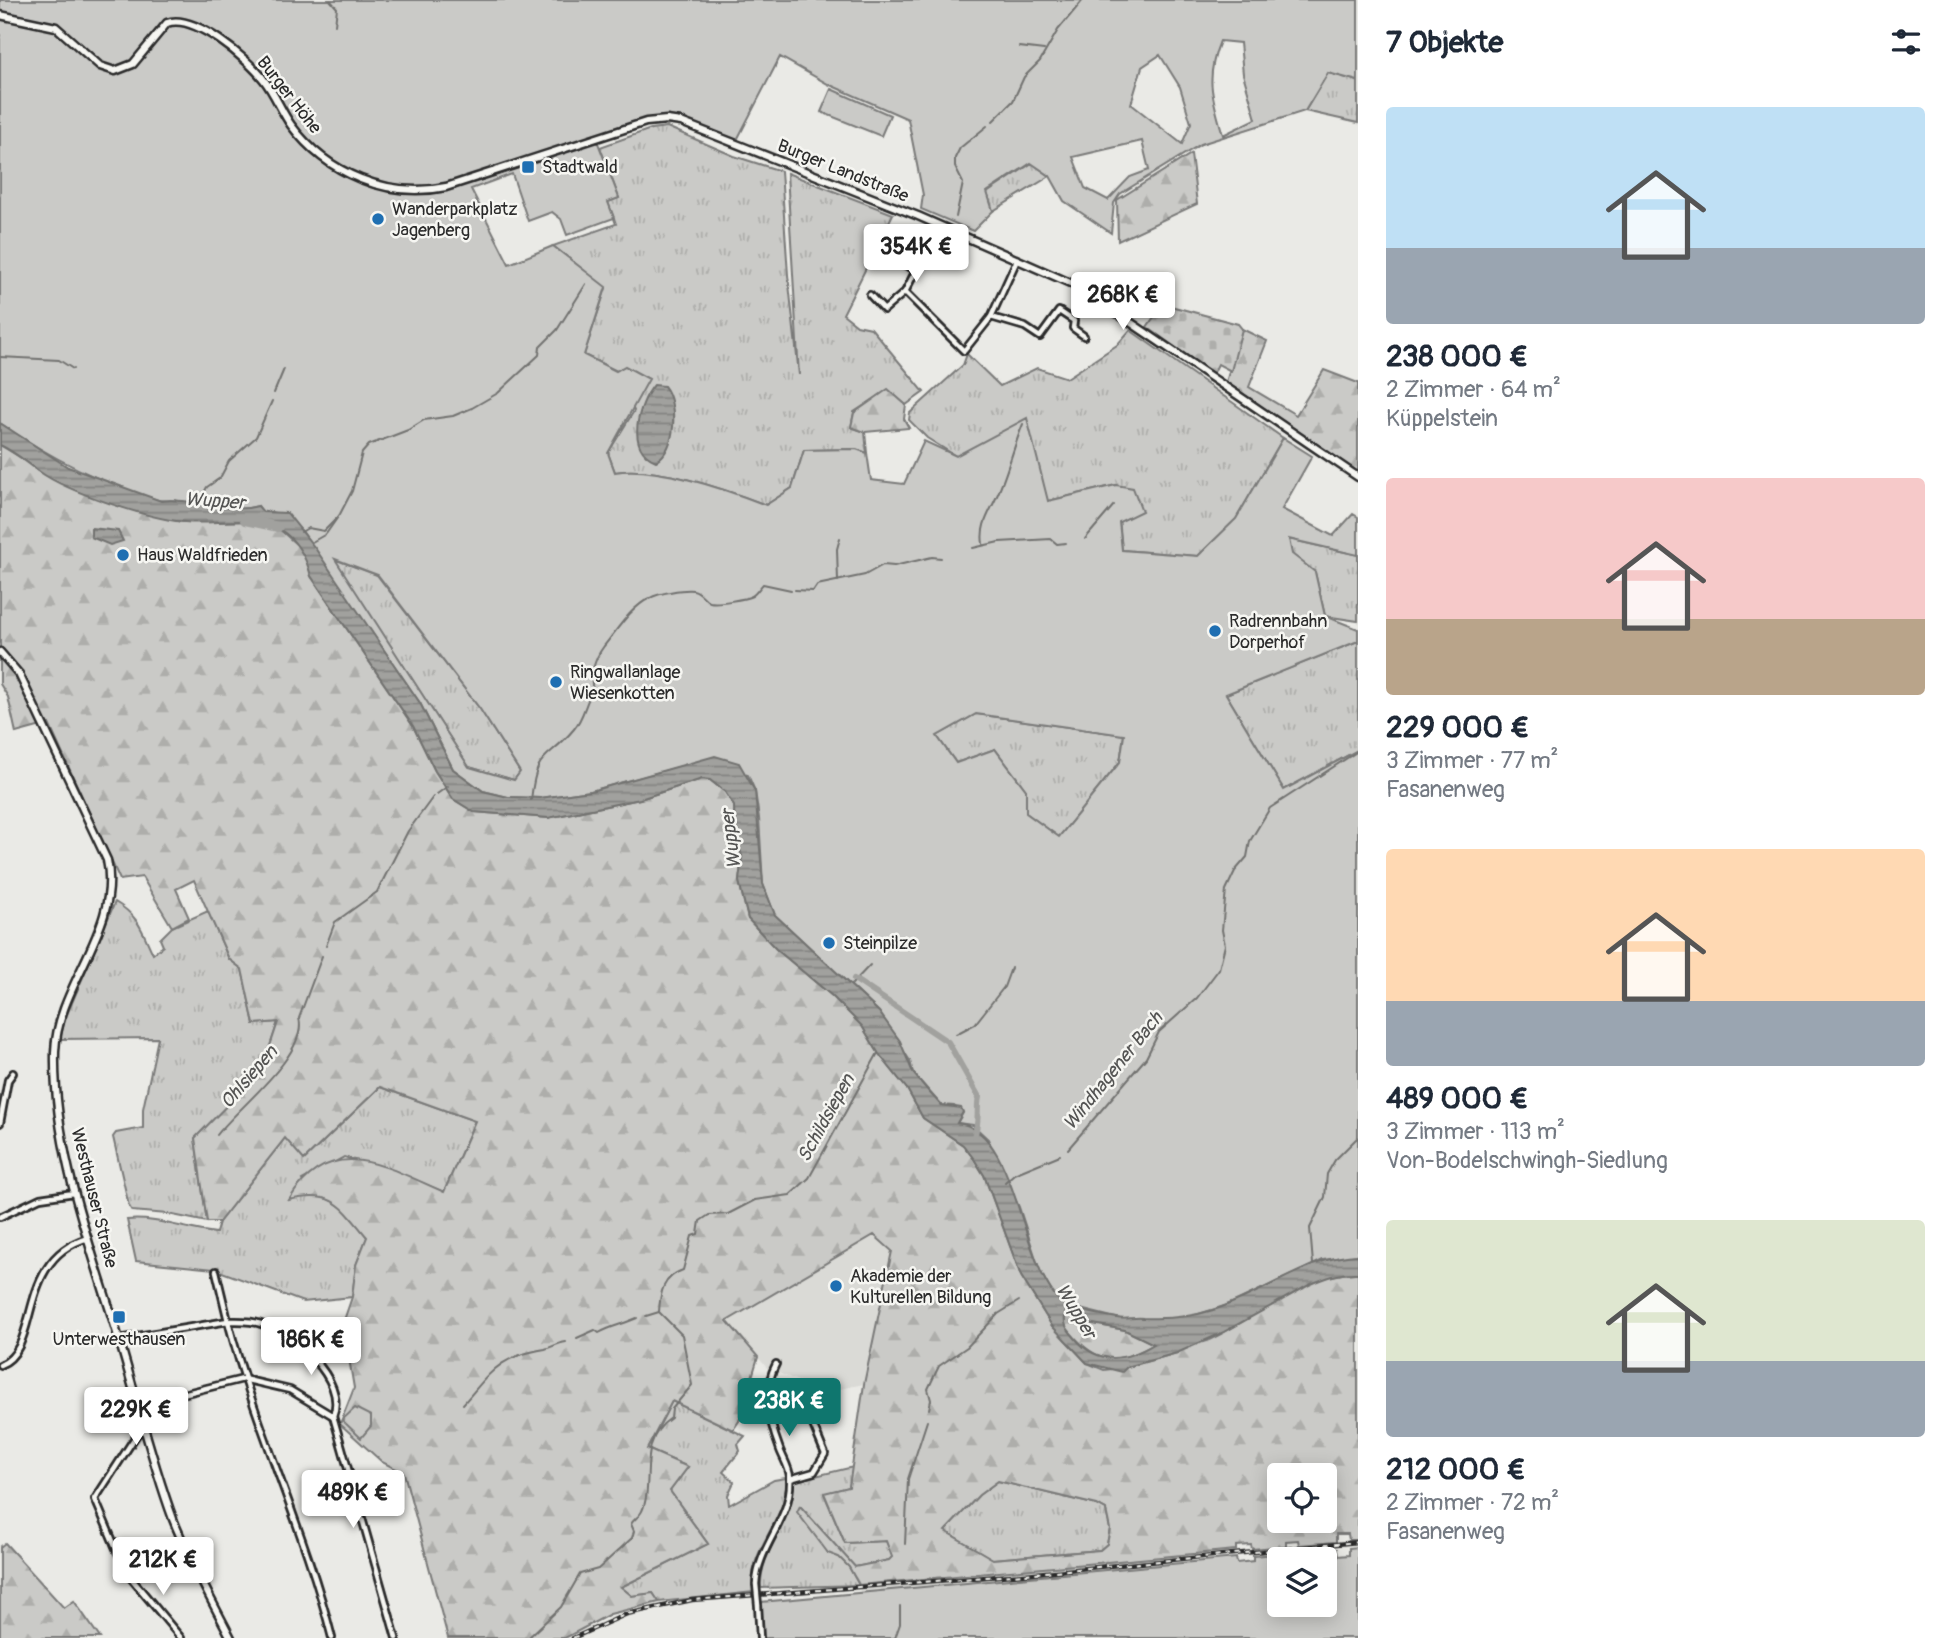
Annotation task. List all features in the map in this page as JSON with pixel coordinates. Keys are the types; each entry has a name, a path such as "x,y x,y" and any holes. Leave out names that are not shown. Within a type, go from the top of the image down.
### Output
{"main road":[{"name":"Burger Höhe","path":"0,15 54,26 100,66 115,71 131,66 167,23 188,23 216,39 254,68 269,87 290,124 309,145 349,174 386,188"},
{"name":"Burger Landstraße","path":"386,188 410,191 446,187 646,122 672,120 850,188 1017,259 1097,297 1358,477"},
{"name":"Westhauser Straße","path":"0,652 19,674 103,847 110,878 105,910 61,1021 55,1044 62,1135 88,1238 143,1424 179,1532 232,1638"}],"street":[{"path":"870,295 884,310 905,292 916,270 888,257"},
{"path":"905,292 961,351 991,317 1017,259"},
{"path":"991,317 1025,327 1040,337 1059,311 1074,321 1073,328 1084,335"},
{"path":"0,1123 8,1080 13,1073"},
{"path":"0,1217 40,1198 76,1193"},
{"path":"0,1365 21,1346 30,1306 47,1269 71,1244 88,1238"},
{"path":"216,1271 243,1379 317,1580 332,1638"},
{"path":"119,1339 228,1321 263,1324 289,1336 304,1349 320,1367 332,1389 336,1405 333,1416 396,1638"},
{"path":"760,1638 756,1584 767,1549 785,1515 790,1479 767,1405 770,1380 776,1364"},
{"path":"138,1405 243,1379 290,1390 333,1416"},
{"path":"790,1479 814,1472 825,1454 811,1420"},
{"path":"143,1424 95,1499 126,1572 181,1638"}],"shaded area":[{"name":"Akademie der Kulturellen Bildung","path":"874,1235 892,1250 864,1384 825,1392 767,1368 727,1321"},
{"path":"1201,1551 1187,1555 1187,1562 1067,1575 860,1592 859,1585"}],"green space":[{"path":"0,0 1358,0 1358,81 1328,73 1305,111 1201,144 1120,194 1114,203 1111,233 1064,201 1050,176 1031,163 987,192 993,211 973,231 921,209 923,195 908,119 828,84 780,57 737,140 668,117 650,118 595,135 619,198 608,202 614,218 567,235 561,219 552,212 528,221 512,174 471,189 509,264 553,246 606,287 584,355 616,371 625,366 649,379 608,453 615,472 671,475 766,505 792,488 804,450 856,449 867,453 871,480 904,484 924,441 956,456 1027,418 1048,501 1116,485 1133,488 1142,511 1119,522 1122,550 1198,556 1236,519 1283,438 1312,456 1282,509 1333,536 1353,514 1358,517 1358,555 1289,539 1292,554 1315,572 1325,616 1358,629 1358,641 1226,694 1284,790 1358,750 1358,1255 1323,1260 1228,1305 1182,1319 1120,1319 1064,1305 1054,1296 1040,1271 1019,1207 988,1139 973,1125 957,1123 963,1113 954,1106 941,1105 913,1073 910,1061 879,1012 775,915 763,884 759,818 755,791 748,775 696,762 591,791 540,798 508,797 483,791 453,769 420,703 302,531 288,520 273,512 262,512 258,506 219,508 176,500 158,500 116,486 76,468 0,423","holes":["1220,41 1240,43 1243,74 1256,119 1223,135 1212,88 1215,54","1160,55 1180,87 1191,123 1182,144 1131,104 1142,67","1142,141 1149,170 1130,177 1108,200 1085,188 1073,157","335,559 378,575 480,709 520,772 514,780 469,767","976,714 1124,735 1120,762 1059,837 1026,813 1026,790 995,749 956,763 937,736"]},
{"path":"1328,73 1358,81 1358,123 1305,111"},
{"path":"831,89 890,115 881,136 821,112"},
{"path":"667,127 734,156 781,171 788,275 799,375 787,173 893,214 843,314 857,325 871,328 924,392 906,405 888,390 854,412 851,427 865,432 867,453 856,449 804,450 792,488 766,505 671,475 615,472 608,453 634,411 617,371 584,355 606,288 553,246 616,224 608,202 619,198 600,147 651,129"},
{"path":"1191,154 1197,204 1118,241 1117,200"},
{"path":"1032,163 1050,176 993,211 987,193"},
{"path":"1163,304 1238,324 1242,329 1231,371 1218,364 1213,374 1147,327"},
{"path":"1242,329 1267,341 1249,387 1296,415 1324,370 1358,383 1358,473 1226,382"},
{"path":"1130,330 1283,438 1236,519 1198,556 1122,550 1116,485 1048,501 956,456 927,438 909,420 910,413 963,365 967,354 1000,386 1037,368 1067,378 1117,345"},
{"path":"888,389 906,405 904,419 909,428 865,432 851,427 854,413"},
{"path":"0,445 64,484 138,512 182,522 259,521 278,528 297,545 308,562 311,576 413,726 435,771 453,799 474,812 548,818 640,799 702,779 710,780 725,792 734,806 735,833 742,856 739,881 748,919 776,949 832,996 862,1026 879,1054 907,1089 923,1118 963,1145 974,1159 984,1175 1021,1276 1052,1326 1087,1363 1104,1370 1127,1367 1177,1353 1228,1330 1300,1287 1338,1274 1358,1273 1358,1540 1349,1540 1348,1534 1336,1534 1336,1542 1299,1545 1298,1540 1286,1541 1286,1546 1252,1549 1251,1545 1236,1546 1236,1550 859,1585 849,1567 839,1557 828,1553 797,1512 800,1506 855,1567 889,1560 892,1557 886,1541 845,1543 824,1493 849,1487 864,1384 892,1251 874,1235 727,1321 758,1357 739,1421 733,1430 672,1401 647,1449 688,1467 670,1491 708,1544 621,1587 632,1596 653,1593 659,1602 610,1614 565,1638 448,1638 404,1473 382,1462 340,1424 354,1388 343,1323 352,1297 356,1265 367,1237 335,1203 316,1197 289,1200 305,1179 323,1166 341,1161 381,1165 444,1192 475,1121 380,1087 304,1160 285,1138 219,1222 207,1222 195,1138 253,1079 267,1055 278,1022 254,1024 242,969 229,959 194,880 176,889 189,918 172,927 142,877 120,880 49,724 16,733 8,697 0,684","holes":["998,1481 1097,1505 1106,1510 1110,1529 1107,1544 1100,1550 993,1559 945,1531 979,1495"]},
{"path":"1288,539 1358,555 1358,621 1325,616 1315,572 1292,555"},
{"path":"334,559 377,575 480,709 520,772 514,780 469,767"},
{"path":"1358,641 1358,750 1284,790 1226,694"},
{"path":"976,714 1124,735 1120,762 1059,837 1026,813 1026,790 995,749 956,763 937,736"},
{"path":"115,902 135,919 153,954 163,946 160,939 172,927 208,911 229,959 242,969 254,1024 278,1022 267,1055 253,1079 195,1138 207,1222 168,1214 132,1211 129,1206 113,1137 116,1133 143,1128 143,1109 158,1038 60,1039 65,1019"},
{"path":"380,1087 475,1121 444,1192 396,1172 344,1157 302,1180 313,1195 331,1201 350,1215 367,1237 356,1265 352,1297 303,1302 214,1269 136,1261 127,1220 149,1220 216,1233 219,1222 285,1138 305,1159"},
{"path":"1065,1314 1083,1322 1125,1330 1154,1344 1126,1356 1105,1358 1095,1354 1075,1338 1065,1326"},
{"path":"672,1401 745,1436 738,1444 740,1451 723,1472 734,1482 728,1495 729,1505 774,1480 786,1478 781,1507 755,1563 754,1592 659,1602 653,1593 632,1596 621,1587 708,1544 670,1491 688,1467 647,1449"},
{"path":"355,1408 371,1416 371,1426 361,1438 342,1420"},
{"path":"853,1467 849,1487 824,1494 845,1543 886,1541 893,1557 890,1560 855,1567 800,1506 828,1553 839,1557 849,1567 859,1585 761,1588 765,1562 788,1509 794,1481"},
{"path":"998,1481 1097,1505 1106,1510 1110,1529 1107,1544 1100,1550 992,1559 945,1531 979,1495"},
{"path":"5,1543 64,1608 74,1601 100,1638 0,1638 0,1547"},
{"path":"1358,1547 1358,1638 762,1638 761,1602 1236,1558 1237,1563 1253,1561 1253,1556 1267,1555 1267,1617 1337,1617 1337,1549 1338,1556 1349,1555 1349,1548"}],"water":[{"path":"654,385 664,386 672,403 673,414 668,447 656,461 640,447 637,426 643,403"},
{"path":"0,423 68,467 161,501 185,501 234,508 258,506 263,512 287,513 315,548 420,703 453,769 483,791 508,797 540,798 591,791 715,756 739,763 755,791 763,884 775,915 879,1012 900,1041 913,1073 941,1105 961,1108 963,1112 957,1123 978,1131 994,1149 1007,1175 1038,1264 1050,1288 1065,1305 1120,1319 1181,1317 1229,1304 1327,1260 1358,1255 1358,1273 1315,1282 1224,1332 1177,1353 1127,1367 1122,1372 1087,1363 1052,1326 1021,1276 984,1175 974,1159 963,1145 923,1118 907,1089 879,1054 862,1026 832,996 776,949 748,919 739,881 742,856 735,833 734,806 725,792 710,780 702,779 640,799 548,818 474,812 453,799 435,771 413,726 311,576 300,549 285,533 258,522 185,522 131,510 69,488 0,445","holes":["1065,1314 1083,1322 1125,1330 1154,1344 1123,1357 1103,1357 1084,1347 1075,1338 1065,1324"]},
{"path":"91,528 118,531 123,541 110,545 91,537"}],"waterway":[{"path":"330,0 337,8 335,25"},
{"path":"993,121 1013,101 1024,77 1040,61 1058,30 1083,0"},
{"path":"1019,47 1044,50"},
{"path":"956,217 963,183 955,167 955,158 960,148 987,126"},
{"path":"312,542 326,534 340,514 352,491 362,453 369,445 408,430 424,420 453,416 498,393 539,355 540,347 557,330 586,284"},
{"path":"0,357 59,360 73,369"},
{"path":"274,393 284,369"},
{"path":"197,506 207,487 220,478 229,461 256,437 272,401"},
{"path":"983,544 986,520 1023,424"},
{"path":"1085,539 1114,505"},
{"path":"301,532 308,528 324,531 336,519"},
{"name":"Wupper","path":"245,520 278,527"},
{"path":"838,581 837,549 840,538"},
{"path":"973,548 999,542 1051,539 1057,544 1066,543"},
{"path":"795,590 813,591 817,585 865,575 883,565 894,566 932,557 941,558"},
{"path":"531,800 533,783 540,764 580,720 593,690 592,673 598,656 619,626 643,602 665,593 689,590 700,593 710,602 752,596 763,584 791,590"},
{"name":"Windhagener Bach","path":"1068,1149 1146,1058 1159,1032 1197,998 1219,969 1225,945 1222,930 1226,890 1235,871 1247,857 1250,841 1270,808 1358,751"},
{"name":"Ohlsiepen","path":"437,794 448,786"},
{"name":"Ohlsiepen","path":"326,946 335,922 377,892 408,831 433,797"},
{"name":"Ohlsiepen","path":"217,1135 283,1064 293,1048 299,1032 299,1018 322,956"},
{"path":"852,984 870,965"},
{"path":"956,1034 975,1024 1004,987 1011,968"},
{"path":"854,979 948,1042 979,1097 974,1136"},
{"name":"Schildsiepen","path":"528,1638 561,1607 580,1574 598,1569 632,1538 634,1531 631,1524 641,1513 646,1500 648,1463 654,1438 660,1427 671,1418 672,1409 692,1385 682,1335 659,1312 664,1286 671,1277 683,1270 692,1236 698,1234 700,1221 709,1215 728,1214 755,1200 790,1195 809,1178 878,1053"},
{"path":"1313,1264 1310,1228 1325,1197 1327,1174 1335,1160 1358,1137"},
{"name":"Windhagener Bach","path":"1005,1182 1014,1174 1060,1155"},
{"path":"929,1409 931,1400 928,1389 939,1366 967,1347 998,1314 1019,1301"},
{"path":"646,1316 659,1312"},
{"path":"577,1338 595,1330 599,1333 637,1318"},
{"path":"463,1404 490,1374 506,1361 566,1342"},
{"path":"905,1544 908,1479 927,1421"},
{"path":"895,1638 900,1624 900,1606"}],"railway":[{"path":"573,1638 627,1614 692,1600 1025,1574 1358,1542"}],"place":[{"name":"Stadtwald","path":"528,167"},
{"name":"Wanderparkplatz Jagenberg","path":"378,219"},
{"name":"Haus Waldfrieden","path":"123,555"},
{"name":"Radrennbahn Dorperhof","path":"1215,631"},
{"name":"Ringwallanlage Wiesenkotten","path":"556,682"},
{"name":"Steinpilze","path":"829,943"},
{"name":"Akademie der Kulturellen Bildung","path":"836,1286"},
{"name":"Unterwesthausen","path":"119,1317"}]}
